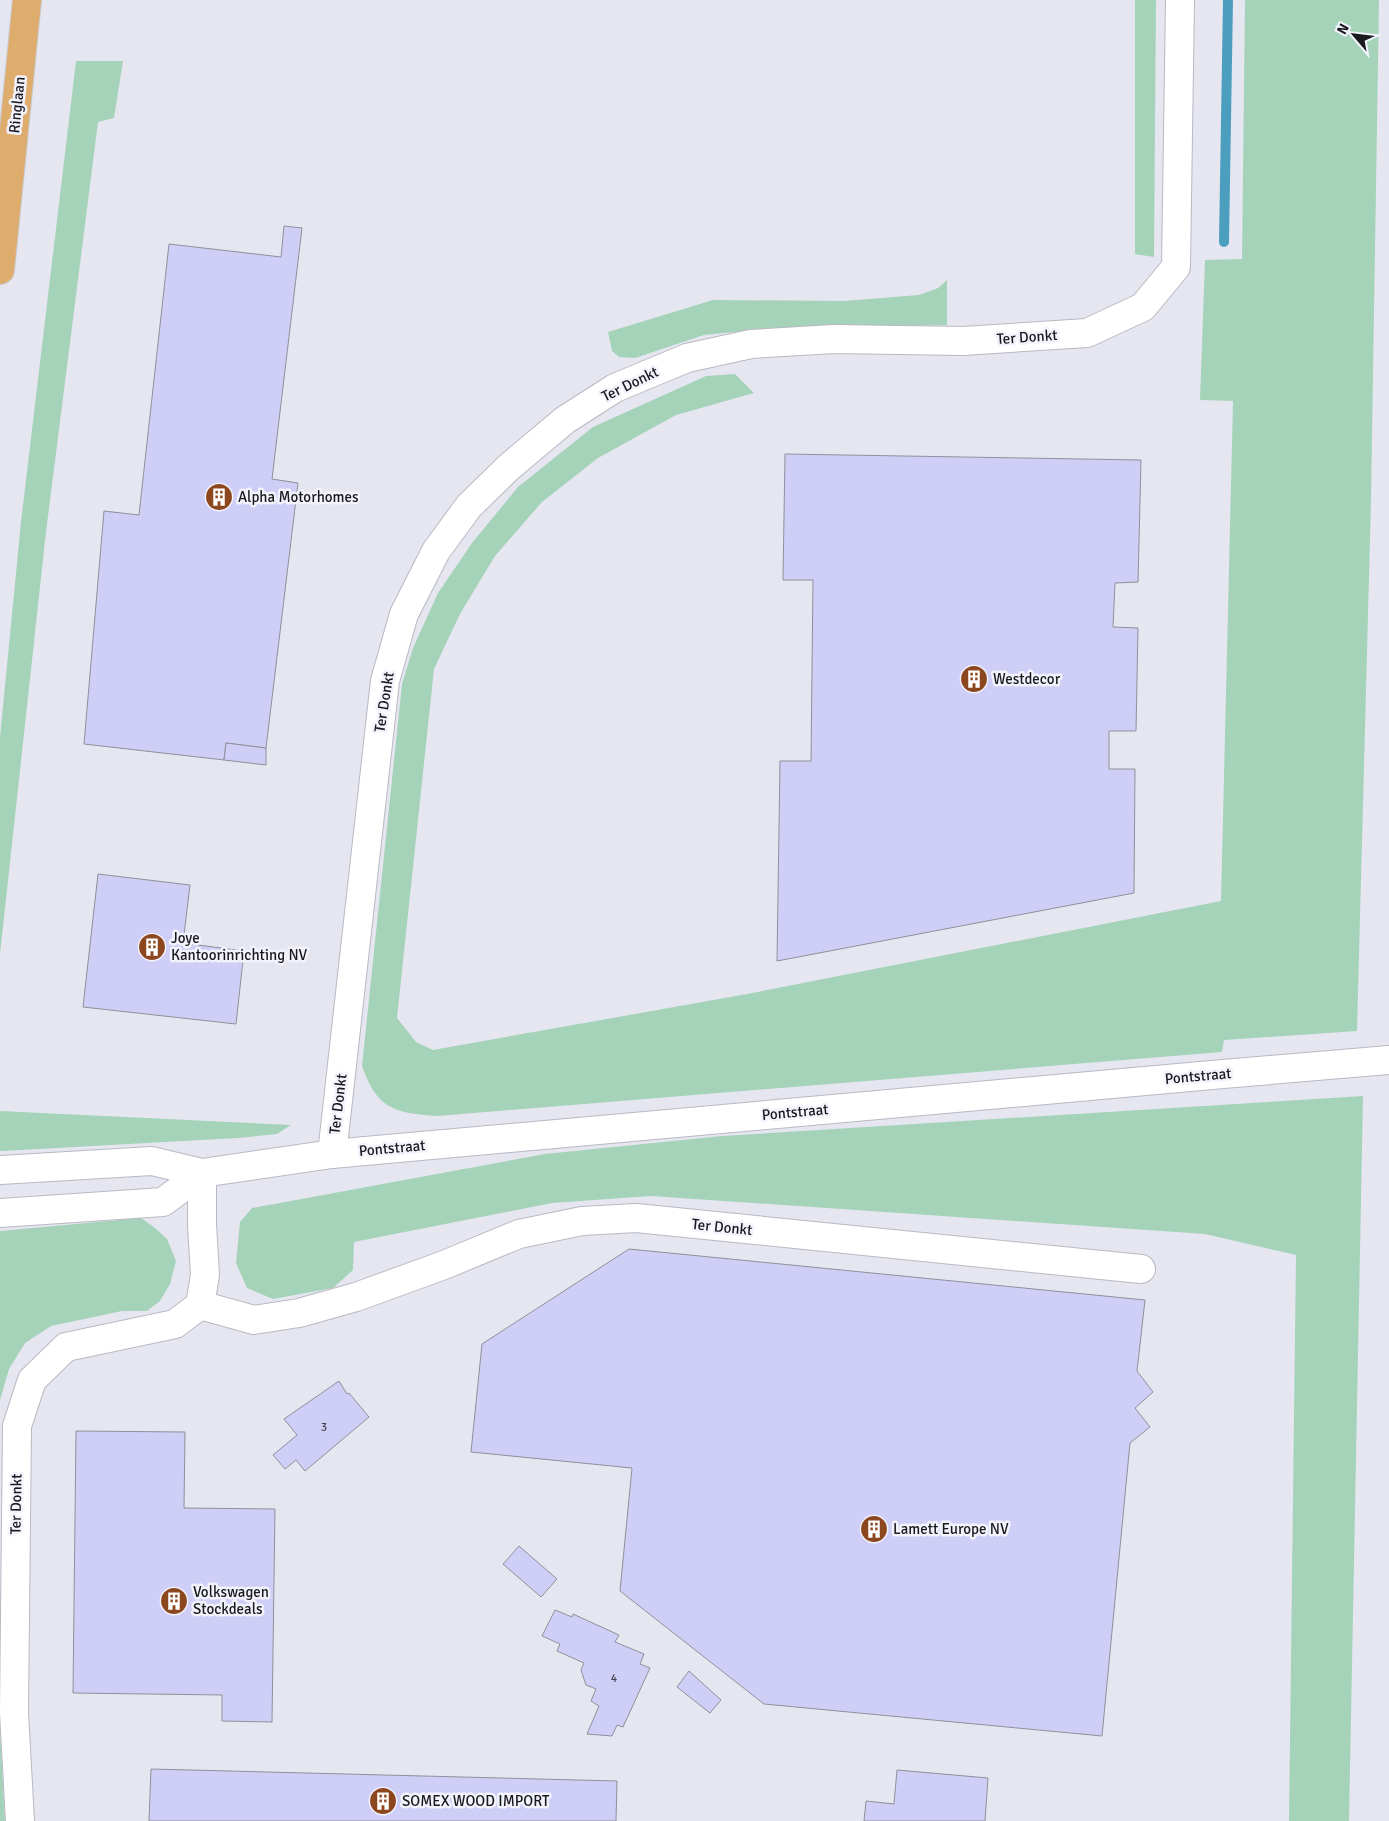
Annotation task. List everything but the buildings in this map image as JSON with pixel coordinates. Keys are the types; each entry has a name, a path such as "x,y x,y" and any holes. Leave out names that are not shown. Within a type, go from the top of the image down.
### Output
{"main road":[{"name":"Ringlaan","path":"0,270 27,0"}],"street":[{"name":"Ter Donkt","path":"332,1154 385,681 404,614 436,551 469,506 509,467 565,420 615,388 686,358 760,343 834,339 963,341 1087,333 1142,307 1176,267 1180,0"},
{"name":"Pontstraat","path":"0,1170 152,1161 202,1174 332,1154 1389,1060"},
{"name":"Pontstraat","path":"0,1213 163,1202 202,1174"},
{"path":"200,1305 205,1275 202,1225 202,1174"},
{"name":"Ter Donkt","path":"20,1821 14,1712 17,1426 32,1380 66,1347 175,1324 200,1305 254,1320 299,1313 356,1297 436,1268 519,1234 582,1221 636,1218 1142,1269"}],"green space":[{"path":"1135,0 1156,0 1154,257 1135,254"},
{"path":"1245,0 1379,0 1371,501 1357,1031 1224,1040 1222,1052 437,1116 398,1110 381,1100 374,1092 362,1066 402,684 413,648 438,593 472,543 518,487 593,427 706,376 735,374 754,393 676,415 598,458 542,502 495,556 460,614 434,669 397,1018 416,1042 433,1050 747,994 1221,901 1233,401 1200,400 1205,260 1242,259"},
{"path":"76,61 123,61 114,118 98,122 46,532 0,954 0,737 21,522"},
{"path":"947,280 947,325 774,328 704,335 635,358 619,357 612,351 608,332 713,300 844,301 919,295 938,288"},
{"path":"1363,1096 1349,1821 1289,1821 1296,1255 1205,1234 651,1196 552,1203 354,1242 353,1270 333,1288 273,1299 247,1288 236,1263 240,1222 252,1208 545,1154 722,1136"},
{"path":"0,1111 291,1125 277,1134 238,1138 0,1151"},
{"path":"141,1218 167,1239 176,1261 170,1284 160,1301 147,1311 122,1311 51,1326 25,1343 9,1369 0,1400 0,1231"},
{"path":"0,1730 5,1821 0,1821"}],"waterway":[{"path":"1224,242 1228,0"}],"place":[{"name":"Alpha Motorhomes","path":"219,497"},
{"name":"Westdecor","path":"974,679"},
{"name":"Joye Kantoorinrichting NV","path":"152,947"},
{"name":"Lamett Europe NV","path":"874,1529"},
{"name":"Volkswagen Stockdeals","path":"174,1601"},
{"name":"SOMEX WOOD IMPORT","path":"383,1801"}]}
